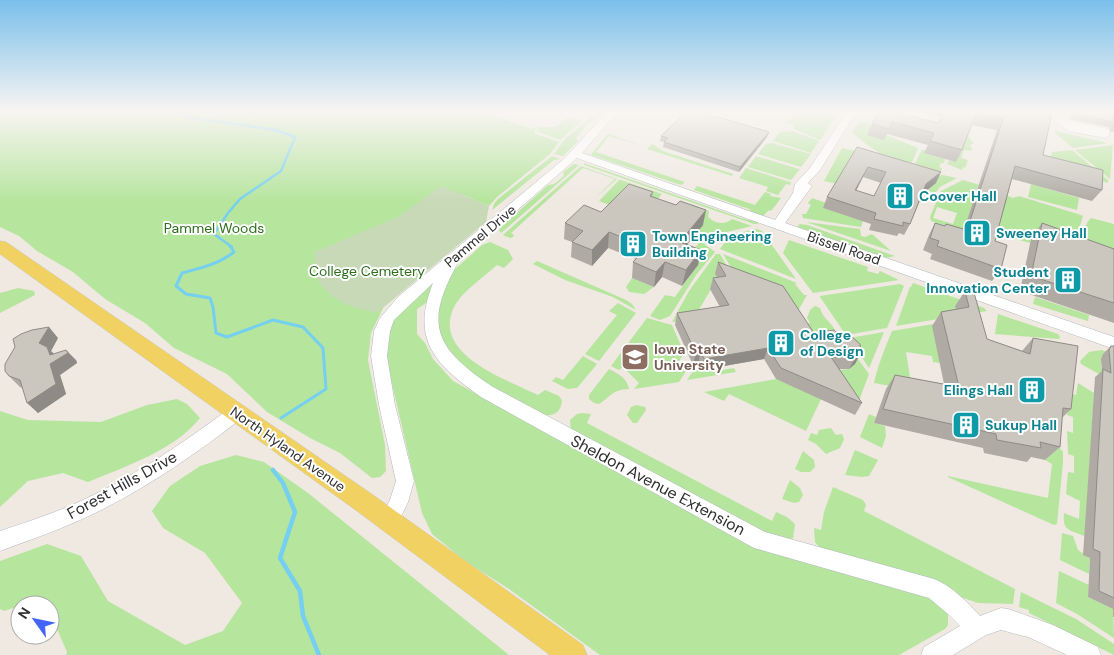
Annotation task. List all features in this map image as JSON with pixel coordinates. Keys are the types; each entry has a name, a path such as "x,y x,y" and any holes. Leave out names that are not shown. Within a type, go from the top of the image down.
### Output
{"main road":[{"name":"North Hyland Avenue","path":"0,246 389,521 573,655"}],"street":[{"name":"Pammel Drive","path":"389,521 399,502 404,481 387,404 379,356 382,331 387,318 575,154 586,142"},
{"path":"778,225 799,193 801,184 814,170 832,142"},
{"name":"Bissell Road","path":"575,154 1114,343"},
{"name":"Sheldon Avenue Extension","path":"453,259 436,289 430,309 431,330 444,359 461,376 761,541 934,589 956,606 978,630"},
{"name":"Forest Hills Drive","path":"0,540 61,519 91,505 205,437 236,413"},
{"path":"932,655 1001,619 1021,623 1090,655"}],"green space":[{"name":"Pammel Woods","path":"0,142 559,142 550,154 497,197 489,206 463,195 387,300 371,333 368,360 385,445 386,471 380,477 372,478 340,453 310,438 267,412 227,374 174,348 145,323 105,299 73,272 37,251 19,236 0,227"},
{"path":"563,142 577,142 563,156 554,154"},
{"path":"602,142 604,142 596,152 685,182 681,185 591,155"},
{"path":"775,142 819,142 811,153"},
{"path":"863,142 902,142 918,148 912,162 895,159 879,153"},
{"path":"963,142 972,142 974,144 971,144 970,147 973,148 971,151 964,150 961,158 968,160 965,168 963,167 962,170 947,164 949,160 956,162"},
{"path":"1065,142 1108,143 1073,148"},
{"path":"773,143 811,154 801,167 758,154 766,144"},
{"path":"652,144 663,151 733,174 732,176 647,149"},
{"path":"1113,145 1110,179 1075,150"},
{"path":"842,148 880,156 853,157 837,184 824,181"},
{"path":"922,149 925,150 925,153 945,159 944,163 941,163 939,167 942,168 941,172 915,164"},
{"path":"1072,150 1108,180 1108,183 1082,176 1050,161 1052,152"},
{"path":"552,156 560,159 554,160 492,210 498,199"},
{"path":"756,156 800,169 791,180 748,167"},
{"path":"584,163 744,219 758,222 758,224 584,165"},
{"path":"574,164 579,165 501,233 499,230 502,226 548,185 554,184 564,176 563,172"},
{"path":"581,166 617,179 594,199 615,179 583,168 511,233 514,235 513,237 510,238 503,235"},
{"path":"746,168 791,182 790,185 786,184 778,195 766,191 768,187 739,178"},
{"path":"943,175 957,178 940,187 935,193 925,191 935,176"},
{"path":"619,180 662,194 652,205 619,209 599,201"},
{"path":"963,180 990,188 978,186 960,242 957,229 931,221 930,217 941,191","holes":["937,207 957,213 953,224 933,218"]},
{"path":"1031,184 1079,198 1077,210 1028,197"},
{"name":"College Cemetery","path":"441,186 489,206 486,222 378,312 344,303 322,286 316,273 315,252 398,217"},
{"path":"697,186 755,205 765,192 771,194 770,196 781,198 772,210 763,216 753,213 749,209 694,190"},
{"path":"1003,194 1013,198 1019,196 1083,216 1080,226 1082,239 1031,239 1030,243 992,232"},
{"path":"812,198 826,203 823,208 863,221 861,227 803,218 802,214 806,214 811,205 808,203"},
{"path":"690,204 709,211 708,217 717,222 723,223 732,219 752,226 702,238 694,236 702,225"},
{"path":"1091,218 1114,224 1114,265 1087,238 1086,224"},
{"path":"806,222 860,229 861,236 865,237 872,234 891,251"},
{"path":"800,224 895,256 885,258 797,227"},
{"path":"757,229 762,231 796,279 720,249 730,235"},
{"path":"789,240 868,267 867,271 878,274 880,271 899,280 813,293 783,253"},
{"path":"490,242 508,250 513,259 504,268 497,265 459,299 455,305 450,322 453,337 461,351 491,372 538,395 545,390 559,396 562,400 561,404 559,410 554,414 544,415 469,376 437,335 435,308 454,270 482,245"},
{"path":"699,243 703,243 715,252 696,275 670,316 660,320 650,316 665,295 675,297 697,266 685,261"},
{"path":"716,254 720,254 736,282 711,289 693,320 672,322 689,291"},
{"path":"723,254 797,283 795,284 804,295 807,295 793,320 741,284"},
{"path":"537,261 626,300 636,310 613,297 565,280 533,264"},
{"path":"632,278 654,287 644,294 629,292 626,287"},
{"path":"434,279 429,301 417,309 417,334 425,343 433,359 453,381 668,498 930,596 948,613 948,625 945,629 899,655 600,655 509,589 465,561 432,534 422,513 387,362 387,341 393,319"},
{"path":"913,283 984,308 987,311 896,326"},
{"path":"900,284 904,286 887,328 846,335 820,297 820,296"},
{"path":"18,288 34,291 35,295 0,313 0,293"},
{"path":"1035,297 1089,315 1088,321 1033,304"},
{"path":"618,303 636,313 599,361 585,354 617,315 609,311"},
{"path":"815,306 820,308 836,333 818,338 806,324 810,323 807,318 810,310"},
{"path":"998,314 1058,334 1060,337 1059,339 995,334"},
{"path":"647,318 672,325 684,353 678,363 688,368 679,382 634,389 639,383 623,367 619,370 611,366"},
{"path":"951,321 940,363 933,362 932,356 906,352 912,390 874,383 892,331"},
{"path":"884,332 869,368 849,338"},
{"path":"843,339 869,374 854,414 838,370 849,369 855,364"},
{"path":"1101,350 1108,352 1102,356 1101,366 1108,379 1081,364 1080,361 1089,352"},
{"path":"583,356 597,364 577,388 568,389 552,381 556,377 563,380"},
{"path":"698,364 701,370 716,368 717,371 734,368 736,372 687,380"},
{"path":"609,369 624,379 629,389 615,392 599,404 594,403 589,399 589,395"},
{"path":"776,379 822,397 806,431 729,394 724,401 704,392"},
{"path":"1078,383 1094,393 1085,536 1071,531 1064,523 1064,513 1079,519 1080,501 1066,494 1068,472 1074,473 1074,456 1068,454 1067,431 1073,433 1073,417 1067,415 1070,393 1076,395"},
{"path":"177,399 187,404 200,418 177,439 163,448 133,464 88,482 63,473 28,481 0,507 0,411 28,420 101,422 147,405"},
{"path":"636,405 645,407 646,410 637,423 633,423 627,415 631,407"},
{"path":"577,414 591,414 587,423 772,521 776,512 787,517 795,524 793,538 788,540 782,539 748,525 571,429 570,420"},
{"path":"869,414 876,417 874,423 885,426 886,436 882,448 860,437"},
{"path":"831,428 836,435 842,434 844,439 840,448 826,454 816,444 808,440 811,433 817,435 819,430"},
{"path":"1059,447 1063,452 1063,462 1057,524 1054,525 948,477 1048,498 1052,464 1045,460"},
{"path":"855,450 878,460 869,476 845,475"},
{"path":"803,451 814,460 815,467 810,472 801,472 795,469"},
{"path":"236,455 264,462 308,493 509,655 66,655 67,652 60,636 60,595 10,595 10,609 4,611 0,609 0,561 47,544 81,556 108,601 185,645 223,631 242,603 205,553 163,528 152,511 170,486 200,466"},
{"path":"790,480 800,488 803,495 799,502 794,503 782,499"},
{"path":"833,487 863,500 866,505 864,511 1015,589 1013,604 978,603 820,548 815,542 814,528 821,530 824,512"},
{"path":"1062,533 1073,536 1078,550 1090,558 1089,574 1060,560"},
{"path":"1059,571 1089,585 1088,597 1113,609 1114,638 1056,603"},
{"path":"1021,592 1076,619 1114,644 1114,655 1029,613 1029,610 1019,607"}],"building":[{"path":"664,142 761,142 740,167"},
{"path":"932,142 965,142 962,150"},
{"path":"996,142 1046,142 1043,155 1103,170 1102,190 1015,166 995,241 1007,245 1001,269 937,246 939,241 930,238 935,223 967,230"},
{"name":"Coover Hall","path":"857,147 941,172 926,184 910,224 903,222 903,226 874,219 876,213 827,197","holes":["868,167 886,172 874,196 855,190"]},
{"name":"Town Engineering Building","path":"629,184 653,192 650,196 676,205 680,201 706,210 680,242 701,250 686,270 665,262 656,272 633,262 647,247 609,232 592,250 572,242 583,231 565,223 584,205 601,212"},
{"path":"1042,223 1114,249 1114,303 1031,276"},
{"path":"718,262 783,286 814,333 834,330 851,336 860,344 861,352 855,358 831,357 862,403 781,368 768,348 704,359 701,352 696,353 677,313 729,305 713,278 726,276"},
{"path":"973,289 987,339 1030,354 1033,338 1078,346 1071,409 1063,408 1060,447 1040,442 1041,448 997,440 996,434 883,409 895,375 959,387 941,312 969,307 965,291"},
{"path":"49,327 39,343 47,347 50,355 66,350 68,353 50,364 56,384 27,403 20,380 9,376 5,371 5,364 15,347 13,339 32,330"},
{"path":"1111,346 1114,346 1114,598 1099,591 1100,552 1093,549 1103,369 1111,373 1109,350"}],"waterway":[{"path":"232,247 214,234 240,199 281,171 293,142"},
{"path":"230,246 234,252 216,263 182,273 176,286 186,294 210,298 216,333 227,337 273,320 303,327 323,348 326,389 281,418"},
{"path":"273,470 283,483 295,512 280,558 300,591 303,616 319,655"}],"place":[{"name":"Coover Hall","path":"900,196"},
{"name":"Sweeney Hall","path":"977,233"},
{"name":"Town Engineering Building","path":"633,244"},
{"name":"Student Innovation Center","path":"1068,280"},
{"name":"College of Design","path":"781,343"},
{"name":"Iowa State University","path":"635,357"},
{"name":"Elings Hall","path":"1032,390"},
{"name":"Sukup Hall","path":"966,425"}]}
